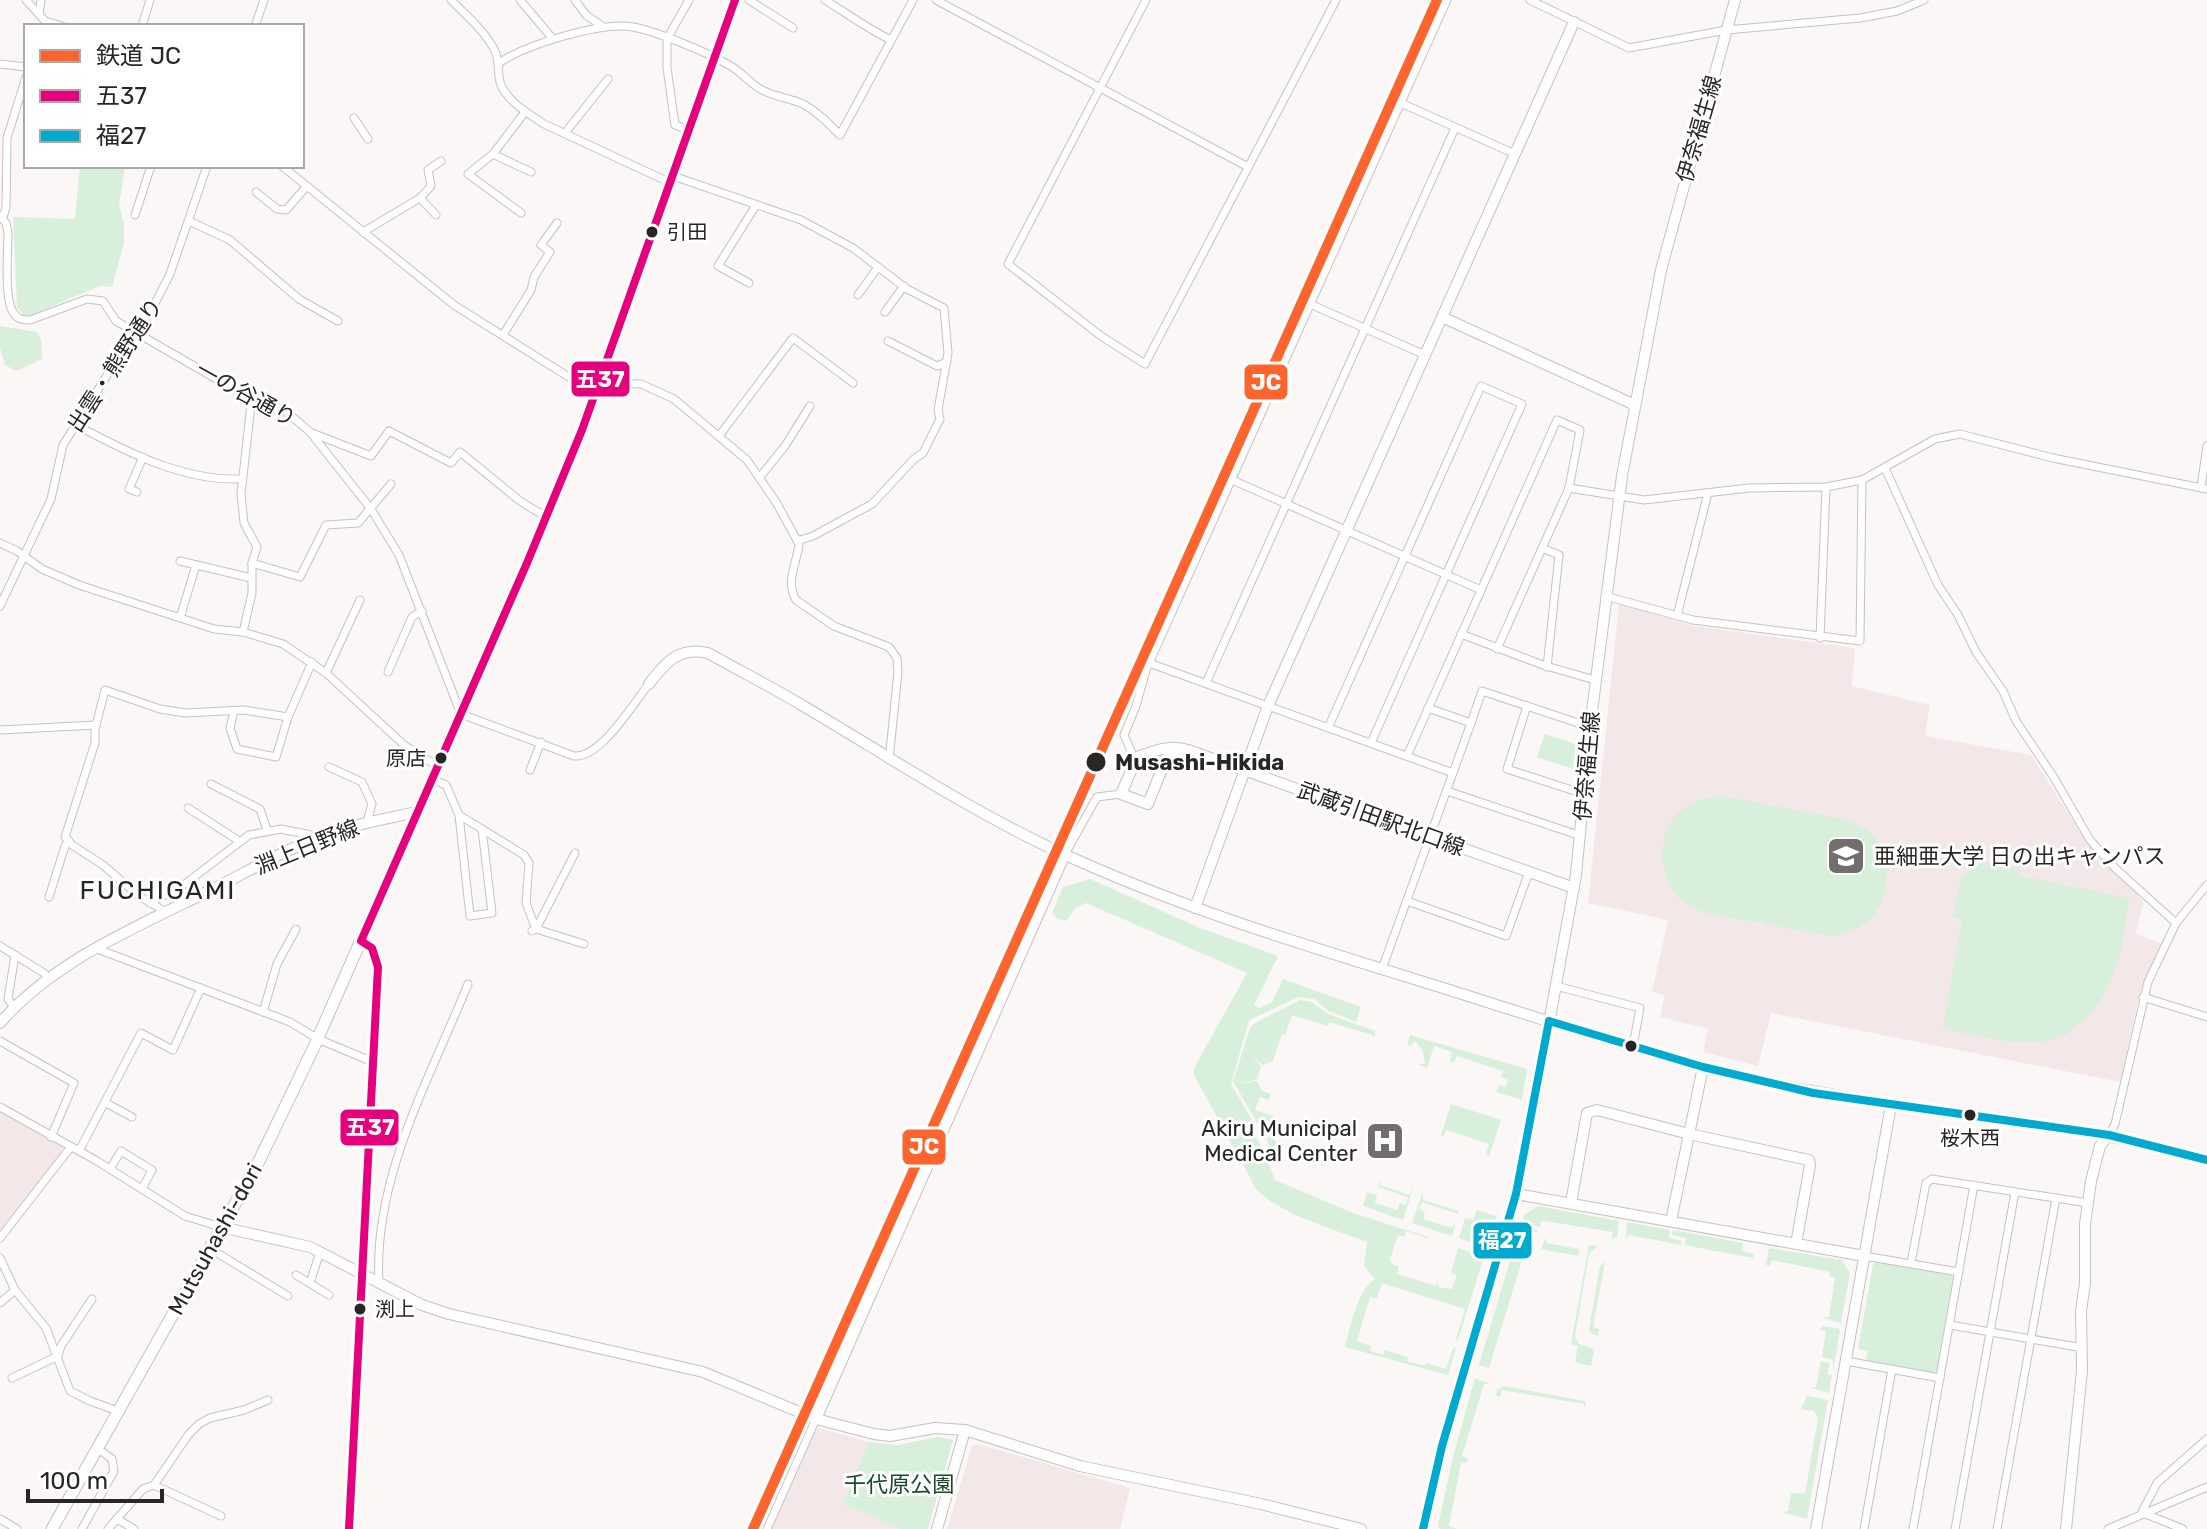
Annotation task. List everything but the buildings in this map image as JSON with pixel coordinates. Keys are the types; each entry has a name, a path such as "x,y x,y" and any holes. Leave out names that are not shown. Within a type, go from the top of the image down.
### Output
{"main road":[{"name":"Mutsuhashi-dori","path":"52,1529 273,1133 318,1039 437,766 465,713 597,389 735,0"},
{"path":"349,1529 378,967 372,948 361,941"}],"street":[{"path":"26,0 42,20"},
{"path":"41,0 42,20"},
{"path":"143,24 150,0"},
{"path":"256,24 264,0"},
{"path":"451,0 488,38 499,63 502,87 525,112 654,178 672,180 801,220 853,248 904,286 944,308 947,362 938,410 940,419 923,453 872,504 813,536 797,541"},
{"path":"520,0 553,39"},
{"path":"575,0 586,15 602,26"},
{"path":"689,0 667,39 667,68 675,125 689,130"},
{"path":"749,0 793,28"},
{"path":"825,0 859,24 891,40"},
{"path":"499,63 514,53 553,39 594,31 602,26 631,26 715,58 745,75 759,89 801,103 826,119 840,135 913,0"},
{"path":"936,0 1248,167"},
{"path":"1146,0 1008,264 1101,336 1145,364 1336,0"},
{"path":"1135,760 1124,735 1149,663 1447,0"},
{"path":"1530,0 1629,48 1726,30 1860,18 1897,11 1924,0"},
{"name":"伊奈福生線","path":"1423,1529 1445,1434 1516,1194 1574,888 1618,497 1661,270 1735,0"},
{"path":"1195,908 1268,706 1574,22"},
{"path":"0,64 24,67"},
{"path":"565,133 608,79"},
{"path":"1,216 6,208 7,138 24,83"},
{"path":"1401,103 1515,154"},
{"path":"521,213 468,174 493,154 525,112"},
{"path":"354,118 368,139"},
{"path":"1206,683 1455,128"},
{"path":"493,154 531,172"},
{"path":"363,232 420,198 431,186 428,170 441,161"},
{"path":"135,215 150,168"},
{"name":"出雲・熊野通り","path":"0,606 51,499 63,445 130,339 149,315 170,274 206,168"},
{"path":"284,168 454,305 572,379 597,389 616,383 651,387 674,399 737,450 760,477 797,541 799,548 791,588 796,600 834,626 889,647 897,658 889,760"},
{"path":"256,192 277,209 286,210 307,186"},
{"path":"420,198 436,215"},
{"path":"749,283 718,266 756,205"},
{"name":"一の谷通り","path":"1,216 8,233 10,303 15,315 30,320 97,298 103,301 116,321 232,388 289,414 310,432 371,509 399,555 465,713"},
{"path":"189,221 230,240 299,299 338,321"},
{"path":"503,335 550,252 541,245 557,223"},
{"path":"858,295 878,267"},
{"path":"885,312 904,286"},
{"path":"1310,304 1425,355"},
{"path":"1442,317 1635,405"},
{"path":"719,436 793,338 853,383"},
{"path":"888,341 937,366 947,362"},
{"path":"1328,728 1481,386 1522,404 1371,743"},
{"path":"243,632 252,593 252,563 257,547 242,517 241,479 252,396"},
{"path":"760,477 785,446 810,406"},
{"path":"1407,756 1557,420 1580,430 1569,488 1497,649"},
{"path":"76,425 143,457 190,474 241,479"},
{"path":"310,432 371,456 389,431 451,463 460,452 520,501 546,517"},
{"path":"1569,488 1644,500 1749,488 1826,487 1862,480 1935,439 1960,434 2053,458 2204,488 2207,446"},
{"path":"129,490 143,457"},
{"path":"1885,468 1938,585 1976,652 2003,691 2016,721 2090,840 2115,868 2176,923"},
{"path":"1230,479 1481,590"},
{"path":"1605,596 1677,616 1820,638 1860,641 1862,480"},
{"path":"252,563 300,577 326,525 358,523 391,484"},
{"path":"1820,638 1826,487"},
{"path":"1677,616 1708,493"},
{"path":"0,543 24,555 42,569 79,585 214,629 243,632 283,644 326,673 395,737 437,766"},
{"path":"1542,548 1559,555 1547,667"},
{"path":"180,561 251,578"},
{"path":"180,618 196,565"},
{"path":"326,673 360,600"},
{"path":"388,672 412,617 422,611"},
{"path":"1461,634 1547,667 1595,680"},
{"path":"465,713 574,756 582,756 601,745 674,656 696,651 708,653 1010,827 1065,854 1195,908 1703,1067 1813,1093 2109,1135 2207,1160"},
{"path":"234,711 230,728 237,749 276,757 288,717 312,662"},
{"path":"1149,663 1453,773"},
{"path":"166,912 65,837 95,743 105,690 160,709 185,713 234,711 288,717"},
{"path":"1382,969 1482,691 1590,727"},
{"path":"1527,706 1507,769 1584,794"},
{"path":"1428,708 1471,723"},
{"path":"0,730 96,725"},
{"path":"530,770 541,742"},
{"path":"1121,794 1137,757 1170,747 1188,750"},
{"path":"767,1529 1065,854 1097,797 1121,794 1148,804 1166,759 1170,754 1188,750"},
{"name":"武蔵引田駅北口線","path":"1188,750 1574,888"},
{"path":"329,767 362,782 372,804 367,822"},
{"path":"432,779 446,785 459,815 470,916 492,913 482,829"},
{"path":"211,784 260,809 267,830"},
{"path":"1447,791 1581,836"},
{"path":"188,808 239,841"},
{"name":"淵上日野線","path":"0,1023 14,1007 49,979 98,948 166,912 321,837 367,822 417,812"},
{"path":"459,815 524,855 529,863 526,903 534,930"},
{"path":"150,903 185,884 239,841 267,830 321,837"},
{"path":"49,897 69,841"},
{"path":"534,930 575,853"},
{"path":"1407,901 1506,936 1529,872"},
{"path":"2066,1529 2083,1348 2081,1311 2085,1283 2085,1224 2100,1146 2115,1124 2143,997 2176,923 2207,885"},
{"path":"263,1012 277,964 296,929"},
{"path":"534,930 584,944"},
{"path":"0,946 49,979"},
{"path":"98,948 290,1022 318,1039 373,1062"},
{"path":"14,1007 8,999 15,955"},
{"path":"379,1282 377,1250 409,1121 468,984"},
{"path":"1556,986 1640,1008 1633,1046"},
{"path":"79,1151 141,1033 173,1050 201,988"},
{"path":"2143,997 2207,1017"},
{"path":"0,1041 74,1083 51,1137"},
{"path":"1671,1221 1703,1067"},
{"path":"106,1103 132,1117"},
{"path":"1816,1529 1891,1105"},
{"path":"0,1107 110,1169 185,1216 221,1227 299,1243 422,1305 464,1318 703,1372 816,1419 882,1435 935,1428 965,1430 1080,1466 1261,1504 1361,1529"},
{"path":"1571,1203 1587,1113 1597,1110 1809,1160 1796,1244"},
{"path":"0,1238 70,1148"},
{"path":"110,1169 121,1151 152,1170 142,1189"},
{"path":"1911,1263 1926,1183 1932,1179 2088,1203"},
{"path":"1913,1529 1974,1185"},
{"path":"1955,1529 2015,1192"},
{"path":"1516,1194 1959,1272"},
{"path":"1997,1529 2056,1198"},
{"path":"209,1248 288,1296"},
{"path":"310,1283 320,1252"},
{"path":"0,1259 15,1290 46,1328 70,1391 118,1411"},
{"path":"296,1275 329,1295"},
{"path":"0,1303 15,1290"},
{"path":"12,1378 58,1356 61,1346 92,1299"},
{"path":"1950,1325 2083,1348"},
{"path":"1846,1361 1940,1378"},
{"path":"1864,1529 1892,1369"},
{"path":"108,1529 143,1489 154,1485 199,1424 268,1400"},
{"path":"937,1529 965,1430"},
{"path":"2142,1513 2157,1483 2207,1439"},
{"path":"82,1529 114,1471 112,1459 97,1448"},
{"path":"154,1485 221,1516"},
{"path":"2108,1529 2207,1487"},
{"path":"2142,1513 2183,1529"},
{"path":"0,1519 17,1529"},
{"path":"117,1519 134,1529"}],"shaded area":[{"name":"亜細亜大学 日の出キャンパス","path":"1619,604 1694,626 1855,648 1852,686 1930,705 1925,736 2031,755 2087,843 2138,893 2143,903 2136,934 2161,943 2139,996 2120,1082 1771,1013 1758,1066 1703,1052 1708,1029 1660,1017 1665,995 1652,992 1668,920 1588,903"},
{"path":"0,1111 62,1147 63,1153 0,1233"},
{"path":"819,1428 869,1442 843,1504 900,1529 771,1529 815,1430"},
{"path":"978,1444 1130,1488 1120,1529 947,1529 972,1446"}],"green space":[{"path":"80,168 125,168 119,205 124,243 112,287 100,286 29,316 23,315 17,307 13,217 75,219"},
{"path":"0,326 37,332 41,340 42,359 17,371 5,365 0,348"},
{"path":"1545,734 1576,744 1573,769 1537,757"},
{"path":"1722,796 1848,820 1868,831 1882,853 1886,876 1882,899 1870,919 1856,929 1830,936 1714,914 1685,903 1670,886 1663,864 1667,829 1683,809 1706,798"},
{"path":"1983,861 2019,869 2021,876 2129,898 2124,934 2109,985 2090,1014 2062,1036 2047,1041 2017,1042 1943,1028 1962,919 1953,917 1961,877"},
{"path":"1090,879 1200,928 1278,956 1254,1005 1259,1008 1272,1002 1283,979 1361,1007 1356,1022 1329,1011 1314,999 1299,997 1249,1020 1231,1084 1255,1125 1251,1128 1275,1180 1353,1213 1428,1237 1426,1245 1427,1238 1406,1231 1404,1237 1398,1235 1390,1259 1392,1264 1399,1267 1397,1274 1436,1286 1438,1279 1438,1287 1452,1289 1457,1275 1451,1273 1458,1248 1475,1256 1484,1256 1458,1340 1465,1309 1382,1283 1377,1298 1370,1297 1357,1341 1371,1346 1370,1351 1383,1355 1385,1350 1408,1357 1407,1361 1446,1369 1454,1347 1448,1375 1345,1347 1359,1299 1375,1279 1364,1266 1367,1242 1284,1209 1257,1190 1194,1075 1194,1068 1247,973 1086,903 1076,908 1066,921 1058,919 1052,913 1063,887"},
{"path":"1300,1000 1312,1002 1328,1014 1375,1031 1375,1036 1292,1015 1273,1061 1262,1065 1249,1052 1261,1066 1257,1079 1239,1084 1257,1081 1262,1091 1271,1094 1269,1100 1260,1097 1255,1110 1274,1116 1279,1124 1274,1140 1277,1142 1275,1149 1270,1148 1266,1138 1272,1130 1257,1123 1233,1081 1250,1029 1255,1023"},
{"path":"1410,1035 1527,1069 1522,1100 1496,1092 1499,1085 1506,1087 1508,1080 1501,1077 1503,1071 1457,1056 1454,1063 1450,1061 1452,1052 1434,1046 1427,1068 1417,1064 1425,1064 1423,1051 1415,1041 1410,1046 1407,1044"},
{"path":"1451,1104 1501,1120 1489,1156 1486,1155 1489,1144 1446,1130 1441,1136"},
{"path":"1381,1178 1380,1185 1409,1195 1413,1188 1403,1220 1363,1206 1367,1192 1377,1195 1375,1203 1397,1210 1400,1203 1406,1205 1408,1197 1378,1187"},
{"path":"1423,1192 1423,1200 1458,1211 1461,1204 1458,1214 1422,1202 1419,1209 1425,1212 1423,1219 1452,1228 1456,1221 1452,1236 1412,1223"},
{"path":"1538,1206 1619,1221 1617,1237 1612,1239 1613,1232 1545,1221 1541,1221 1540,1227 1522,1222 1524,1215"},
{"path":"1477,1210 1496,1216 1486,1248 1459,1238 1465,1218 1473,1220"},
{"path":"1627,1222 1670,1230 1669,1238 1682,1241 1681,1245 1629,1235 1626,1240"},
{"path":"1521,1224 1538,1230 1531,1231 1489,1368 1479,1365"},
{"path":"1673,1230 1743,1243 1742,1251 1754,1254 1753,1258 1684,1245 1686,1238 1672,1235"},
{"path":"1546,1237 1546,1243 1579,1249 1578,1256 1541,1249"},
{"path":"1589,1245 1598,1246 1589,1254 1575,1336 1579,1344 1594,1349 1591,1366 1575,1362 1578,1346 1571,1344"},
{"path":"1769,1248 1842,1260 1850,1273 1841,1323 1822,1318 1829,1317 1835,1278 1829,1276 1830,1272 1772,1260 1770,1266 1766,1265"},
{"path":"1876,1261 1951,1275 1953,1278 1937,1370 1933,1373 1866,1360 1868,1351 1858,1349"},
{"path":"1605,1262 1593,1327 1599,1329 1598,1336 1590,1333 1589,1329 1600,1266"},
{"path":"1823,1326 1840,1329 1833,1372 1833,1360 1822,1357 1826,1331 1820,1330"},
{"path":"1821,1361 1830,1363 1827,1374 1832,1375 1829,1393 1811,1388 1816,1387"},
{"path":"1475,1378 1490,1384 1484,1384 1462,1456 1468,1459 1467,1463 1461,1462 1449,1526 1457,1529 1440,1529 1438,1526 1453,1457"},
{"path":"1504,1386 1584,1401 1585,1409 1584,1404 1502,1390 1500,1397 1496,1396 1497,1390"},
{"path":"1807,1396 1828,1400 1807,1519 1781,1512 1788,1511 1791,1493 1805,1494 1818,1418 1814,1411 1801,1409"},
{"name":"千代原公園","path":"938,1437 953,1440 928,1529 900,1529 843,1504 869,1442 898,1445"}],"rail line":[{"name":"JC","path":"753,1529 1437,0"}],"transit line":[{"name":"五37","path":"349,1529 378,967 372,948 361,941 582,430 735,0"},
{"name":"福27","path":"1423,1529 1442,1446 1516,1194 1549,1021 1703,1067 1813,1093 2109,1135 2207,1160"}],"place":[{"name":"引田","path":"652,232"},
{"name":"原店","path":"441,758"},
{"name":"Musashi-Hikida","path":"1096,762"},
{"name":"亜細亜大学 日の出キャンパス","path":"1846,856"},
{"name":"桜木西","path":"1970,1115"},
{"name":"Akiru Municipal Medical Center","path":"1385,1141"},
{"name":"渕上","path":"360,1309"}],"district":[{"name":"FUCHIGAMI","path":"158,890"}]}
